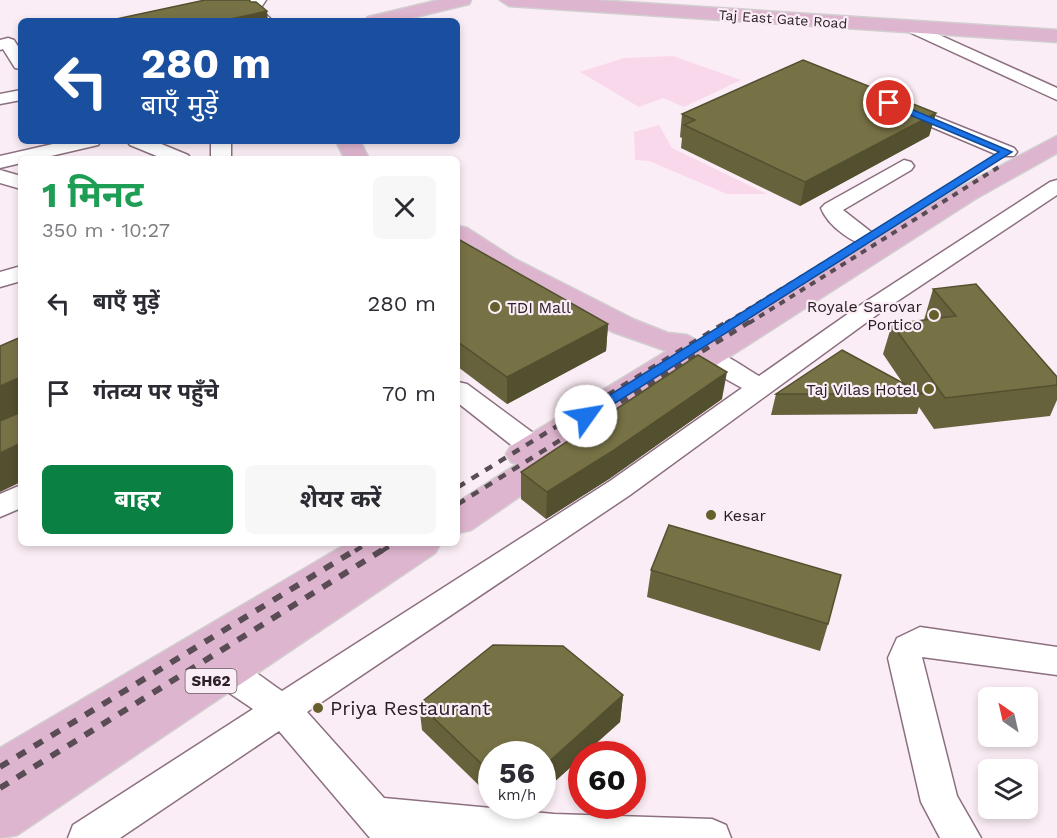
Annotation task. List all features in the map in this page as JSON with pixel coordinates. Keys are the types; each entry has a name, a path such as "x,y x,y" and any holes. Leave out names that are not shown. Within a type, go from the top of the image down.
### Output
{"main road":[{"path":"386,18 409,9 414,0"},
{"path":"389,18 462,0"},
{"name":"Taj East Gate Road","path":"509,0 1057,36"},
{"path":"460,493 1007,152 1057,128"},
{"path":"460,519 691,350 966,194 1025,158 1057,143"},
{"path":"467,239 505,265 563,296 664,342 691,350"},
{"name":"SH62","path":"0,772 373,546"},
{"name":"SH62","path":"0,819 417,546"}],"street":[{"path":"258,0 252,10 261,18"},
{"path":"913,28 1057,94"},
{"path":"10,43 18,58"},
{"path":"0,99 18,96"},
{"path":"889,103 1007,152"},
{"path":"26,156 78,144"},
{"path":"144,144 174,156"},
{"path":"0,162 18,158"},
{"path":"867,240 834,214 832,208 904,166"},
{"path":"0,176 18,182"},
{"path":"106,833 282,709 620,488 870,309 1057,186"},
{"path":"0,280 18,274"},
{"path":"691,350 760,387"},
{"path":"460,392 534,448"},
{"path":"0,506 18,497"},
{"path":"962,838 940,802 905,658 909,648 920,641 1057,661"},
{"path":"225,672 282,709 385,827 712,838"}],"shaded area":[{"path":"673,56 741,80 684,107 663,98 639,107 580,72 624,58"},
{"path":"659,125 672,148 767,194 727,194 649,161 635,160 634,132"}],"building":[{"path":"205,0 249,0 256,2 267,11 236,18 121,18"},
{"path":"803,60 936,113 805,182 684,125 695,120 682,114"},
{"name":"TDI Mall","path":"460,240 608,324 507,377 460,343"},
{"path":"976,284 1057,377 1057,385 945,398 892,324 956,316 933,289"},
{"path":"18,338 18,378 0,386 0,346"},
{"path":"842,350 923,394 776,394"},
{"path":"698,355 727,372 611,452 547,492 521,472"},
{"path":"18,413 18,444 0,453 0,421"},
{"path":"669,525 841,575 828,624 651,570"},
{"path":"493,645 563,646 623,695 572,741 568,741 568,744 556,755 556,741 478,741 478,761 419,704"}],"railway":[{"path":"726,323 992,160"},
{"path":"749,323 1002,165"},
{"path":"460,486 728,321"},
{"path":"460,503 751,321"},
{"path":"355,551 362,546"},
{"path":"382,551 390,546"},
{"path":"0,767 357,549"},
{"path":"0,788 384,549"}],"place":[{"name":"TDI Mall","path":"495,307"},
{"name":"Royale Sarovar Portico","path":"934,315"},
{"name":"Taj Vilas Hotel","path":"929,389"},
{"name":"Kesar","path":"711,515"},
{"name":"Priya Restaurant","path":"318,708"}],"route":[{"path":"586,416 1007,152 889,103"}]}
